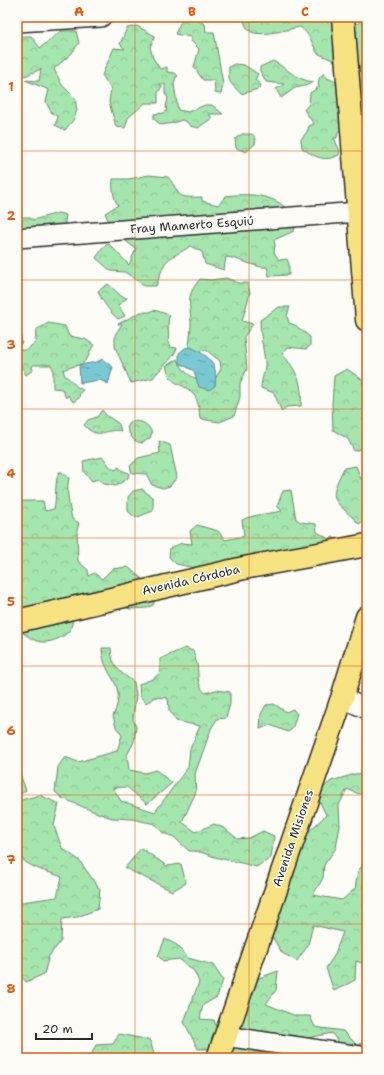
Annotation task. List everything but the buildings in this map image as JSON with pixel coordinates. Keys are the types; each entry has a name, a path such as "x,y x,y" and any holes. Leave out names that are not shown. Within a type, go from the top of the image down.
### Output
{"main road":[{"path":"344,17 363,213 367,320"},
{"name":"Avenida Córdoba","path":"17,622 244,568 367,545"},
{"name":"Avenida Misiones","path":"218,1058 342,698 367,617"}],"street":[{"path":"17,22 101,17"},
{"name":"Fray Mamerto Esquiú","path":"17,238 363,213"},
{"path":"342,698 367,709"},
{"path":"225,1036 367,1056"}],"green space":[{"path":"183,17 191,17 205,24 206,32 214,32 223,84 221,94 215,93 214,80 203,80 194,67 199,49 191,41 191,37 175,34"},
{"path":"243,17 315,17 314,20 338,23 350,29 362,20 367,20 367,115 361,116 337,62 317,53 312,42 300,27 260,34 254,33 247,28"},
{"path":"137,26 155,36 150,47 153,58 160,69 167,67 167,72 175,73 178,76 176,77 174,84 178,110 188,112 205,105 212,105 223,114 209,114 212,118 198,128 190,126 187,122 182,120 161,125 154,119 154,114 164,113 167,110 166,107 168,98 165,94 165,84 159,84 162,86 158,93 158,103 145,103 128,118 125,128 116,127 109,102 111,89 102,75 114,48 125,49 120,44 127,28"},
{"path":"61,31 76,31 79,43 72,53 54,69 62,85 75,98 77,110 74,119 65,130 55,125 58,117 51,112 46,102 49,90 25,80 39,81 41,69 25,76 17,71 17,36 31,36 40,48"},
{"path":"273,61 297,77 314,82 295,88 281,98 276,89 284,84 266,82 260,71 260,67"},
{"path":"234,64 244,65 258,74 255,80 261,85 258,89 241,94 234,87 229,80 229,67"},
{"path":"324,73 327,78 339,83 346,125 338,132 337,138 334,138 340,151 339,155 329,158 319,158 302,148 301,139 307,132 309,126 314,124 304,110 309,104 310,93 319,87 319,79"},
{"path":"363,121 367,123 367,153 364,153 356,124"},
{"path":"242,134 252,134 256,138 255,144 246,152 236,148 235,139"},
{"path":"149,175 168,177 182,196 202,197 202,201 218,205 226,196 251,195 268,198 283,205 289,211 296,225 294,231 274,240 274,252 279,260 287,259 289,264 289,275 269,276 267,267 226,257 224,270 205,264 202,252 190,246 173,256 164,265 156,286 144,286 125,272 111,271 96,258 104,246 109,244 129,265 136,249 113,231 105,213 118,205 113,193 113,179 129,179"},
{"path":"58,213 66,215 64,228 21,238 21,249 17,249 17,217 28,217 33,220"},
{"path":"226,278 239,283 248,283 250,293 242,321 253,324 244,337 247,369 240,383 240,397 234,416 220,422 200,419 195,396 171,378 166,366 177,359 183,369 191,376 196,379 213,382 221,369 220,361 206,350 188,353 191,328 190,296 200,279 211,280"},
{"path":"108,284 121,296 127,298 118,305 125,316 118,319 106,306 98,291"},
{"path":"279,307 290,307 287,316 289,323 295,325 310,337 310,346 306,349 288,347 282,354 292,366 298,378 301,391 301,406 286,407 282,412 274,393 261,388 265,361 260,320"},
{"path":"154,310 170,315 168,321 168,342 170,347 177,348 172,357 153,378 131,383 115,347 115,335 122,324 118,324 141,312 150,312"},
{"path":"48,323 65,326 69,336 85,339 94,345 85,362 63,370 65,376 77,387 83,390 80,393 79,398 73,402 68,395 66,398 62,389 53,388 53,368 51,365 34,365 32,366 33,370 26,375 21,366 17,370 17,334 21,336 22,343 18,346 21,350 26,350 36,342 36,331"},
{"path":"347,369 367,383 365,401 367,407 367,447 354,451 348,439 333,430 332,404 334,376"},
{"path":"102,410 106,415 119,424 121,431 116,430 94,433 84,425 88,420 97,417"},
{"path":"131,421 138,421 146,425 152,433 150,438 142,443 134,440 127,428"},
{"path":"159,441 170,445 177,477 170,486 163,488 152,485 146,474 132,473 130,466 138,458 160,453"},
{"path":"103,457 110,467 115,470 119,467 121,470 129,473 128,478 116,486 104,484 98,479 92,481 84,472 83,461"},
{"path":"356,466 361,479 367,481 367,519 359,524 339,504 335,499 334,494 338,479 344,468"},
{"path":"59,472 62,472 69,478 68,493 72,519 79,523 77,530 78,561 88,570 89,576 94,573 102,579 112,569 128,567 147,584 154,594 155,600 153,605 147,608 130,609 118,605 73,614 72,625 67,633 55,640 42,642 34,640 23,633 21,625 17,624 17,499 22,501 43,501 45,511 54,509"},
{"path":"142,489 153,498 153,511 135,518 128,511 128,497 133,491"},
{"path":"291,490 296,519 301,522 316,524 317,532 329,539 333,537 339,541 195,568 176,564 169,557 170,548 182,543 192,544 190,531 197,525 218,531 225,540 244,536 242,520 257,515 282,511 277,506 283,491"},
{"path":"102,648 111,648 111,654 117,668 134,682 136,695 133,719 136,727 134,742 127,755 129,770 145,773 156,770 172,783 147,804 127,787 113,788 121,801 155,812 188,767 190,749 200,726 176,721 169,710 168,698 155,697 146,703 140,696 139,684 153,679 160,673 160,659 185,648 193,651 197,664 199,683 202,689 205,693 216,690 230,692 230,704 226,718 217,719 211,729 195,774 196,792 182,822 196,832 214,824 224,828 238,839 249,838 263,831 274,836 271,858 256,867 189,851 174,837 163,833 155,824 132,819 112,818 62,798 55,792 58,767 65,757 78,762 117,751 122,735 116,727 113,716 117,704 117,688 103,659"},
{"path":"274,704 286,712 293,709 297,714 292,729 288,732 270,725 260,729 261,714 266,705"},
{"path":"17,760 18,769 26,790 17,797"},
{"path":"367,773 367,792 359,794 347,789 339,805 340,826 336,848 324,865 323,878 313,895 342,900 355,889 358,871 367,860 367,965 356,961 355,980 334,991 326,968 334,956 343,932 313,925 308,945 297,961 282,953 271,935 296,866 300,840 326,815 316,794 331,781 355,774"},
{"path":"40,795 59,804 54,826 62,848 79,860 100,890 98,909 77,917 62,919 61,941 49,956 44,974 26,982 17,972 17,904 57,897 62,877 31,866 17,853 17,801"},
{"path":"141,848 167,866 181,864 186,883 172,891 125,868"},
{"path":"165,939 177,945 188,958 213,965 223,980 217,997 203,1005 200,1019 214,1020 219,1036 215,1049 198,1049 184,1022 199,982 194,971 179,959 163,961 158,956"},
{"path":"278,971 276,990 266,1004 296,1016 310,1016 315,1027 343,1031 357,1045 367,1040 367,1058 348,1058 332,1033 303,1039 283,1053 255,1053 232,1058 230,1022 256,979"},
{"path":"119,1034 150,1040 155,1058 86,1058 90,1057 96,1045 113,1044"}],"water":[{"path":"191,347 204,354 214,366 216,378 215,386 209,390 199,387 194,371 179,363 179,353 185,348"},
{"path":"102,359 113,367 108,384 100,380 80,383 79,365 97,362"}]}
